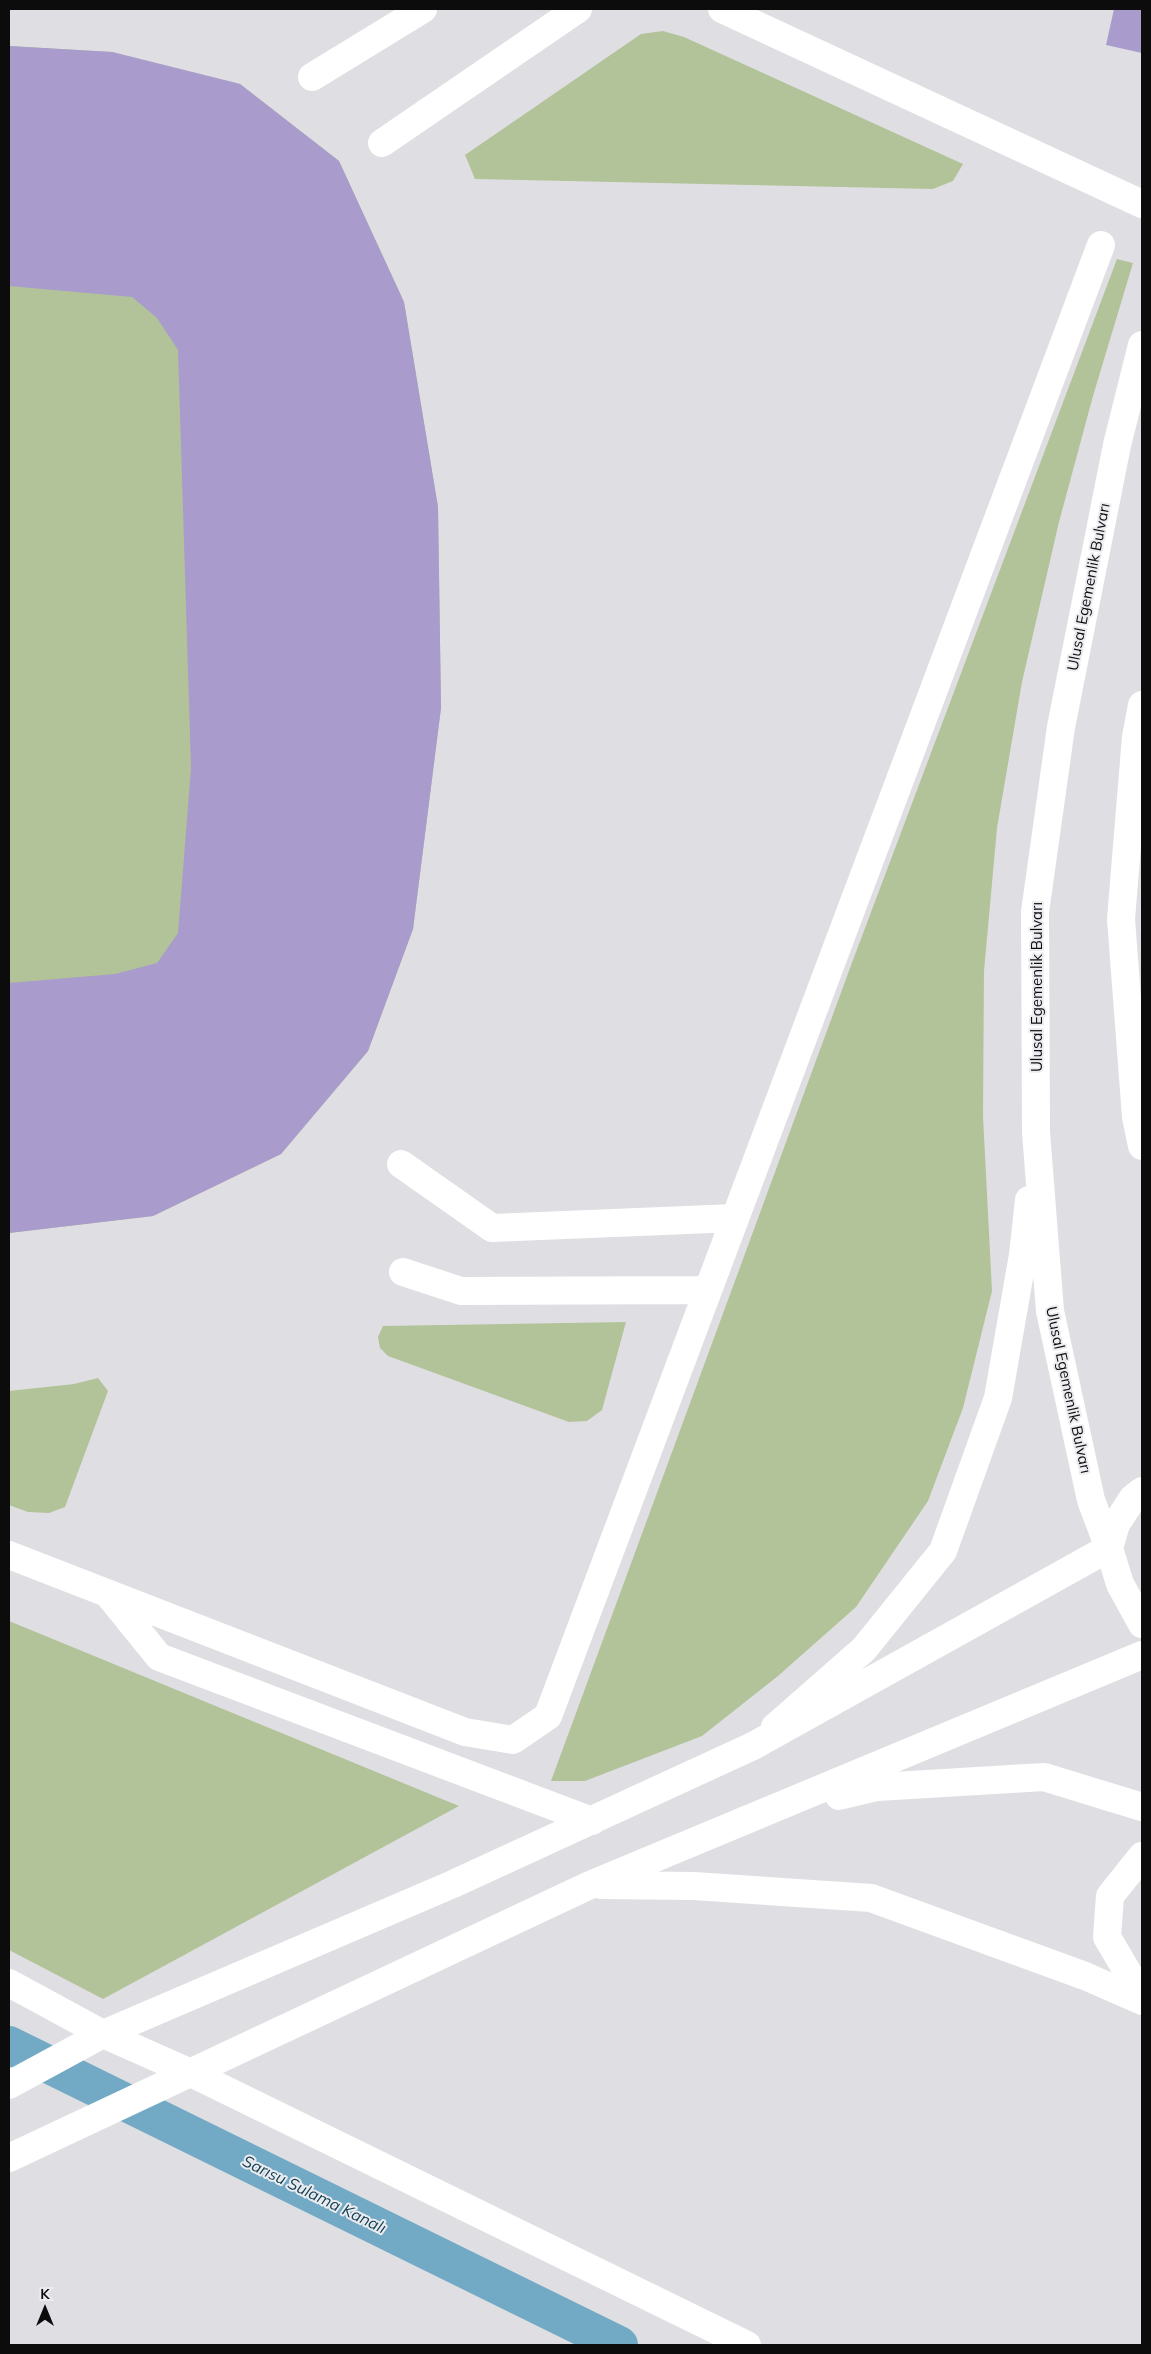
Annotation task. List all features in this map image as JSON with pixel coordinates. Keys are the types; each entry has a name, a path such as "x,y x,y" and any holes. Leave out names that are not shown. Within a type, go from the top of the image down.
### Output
{"main road":[{"path":"312,77 423,9"},
{"path":"382,143 578,9"},
{"path":"722,9 1142,204"},
{"path":"9,1555 465,1732 513,1740 548,1716 1101,245"},
{"name":"Ulusal Egemenlik Bulvarı","path":"1142,345 1117,445 1061,727 1035,912 1036,1132 1050,1311 1091,1500 1120,1584 1142,1624"},
{"path":"1142,705 1136,737 1121,919 1136,1117 1142,1146"},
{"path":"752,1746 864,1649 943,1551 998,1398 1023,1256 1036,1132"},
{"path":"400,1164 492,1228 735,1218"},
{"path":"403,1272 461,1291 708,1290"},
{"path":"9,2085 79,2049 103,2034 444,1888 752,1746 1109,1548 1116,1524 1133,1498 1142,1491"},
{"path":"108,1593 159,1657 592,1821"},
{"path":"9,2158 590,1885 1142,1655"},
{"path":"746,1820 877,1786 1044,1777 1142,1807"},
{"path":"1142,1856 1110,1896 1107,1937 1135,1985 1142,1989"},
{"path":"590,1885 694,1886 871,1898 1085,1976 1142,2001"},
{"path":"9,1983 103,2034 191,2073 747,2345"}],"green space":[{"path":"663,31 684,37 963,164 953,181 933,189 475,179 465,155 641,34"},
{"path":"9,46 112,52 240,84 339,161 404,302 438,507 441,708 413,929 368,1051 281,1154 153,1216 9,1233"},
{"path":"1117,259 1133,263 1093,396 1059,522 1022,682 997,828 984,971 983,1116 992,1291 963,1408 928,1501 856,1607 778,1676 702,1736 585,1781 551,1781 853,960"},
{"path":"626,1322 602,1410 587,1421 569,1422 388,1356 380,1348 378,1337 383,1326"},
{"path":"98,1378 108,1391 65,1507 49,1513 28,1512 9,1505 9,1391 74,1384"},
{"path":"9,1621 459,1806 103,1999 9,1950"}],"building":[{"path":"1114,9 1142,9 1142,53 1106,45"},
{"path":"9,46 112,52 240,84 339,161 404,302 438,507 441,708 413,929 368,1051 281,1154 153,1216 9,1233 9,983 115,974 157,963 178,933 191,768 178,350 157,318 132,297 9,286"}],"waterway":[{"name":"Sarısu Sulama Kanalı","path":"9,2045 619,2345"}]}
